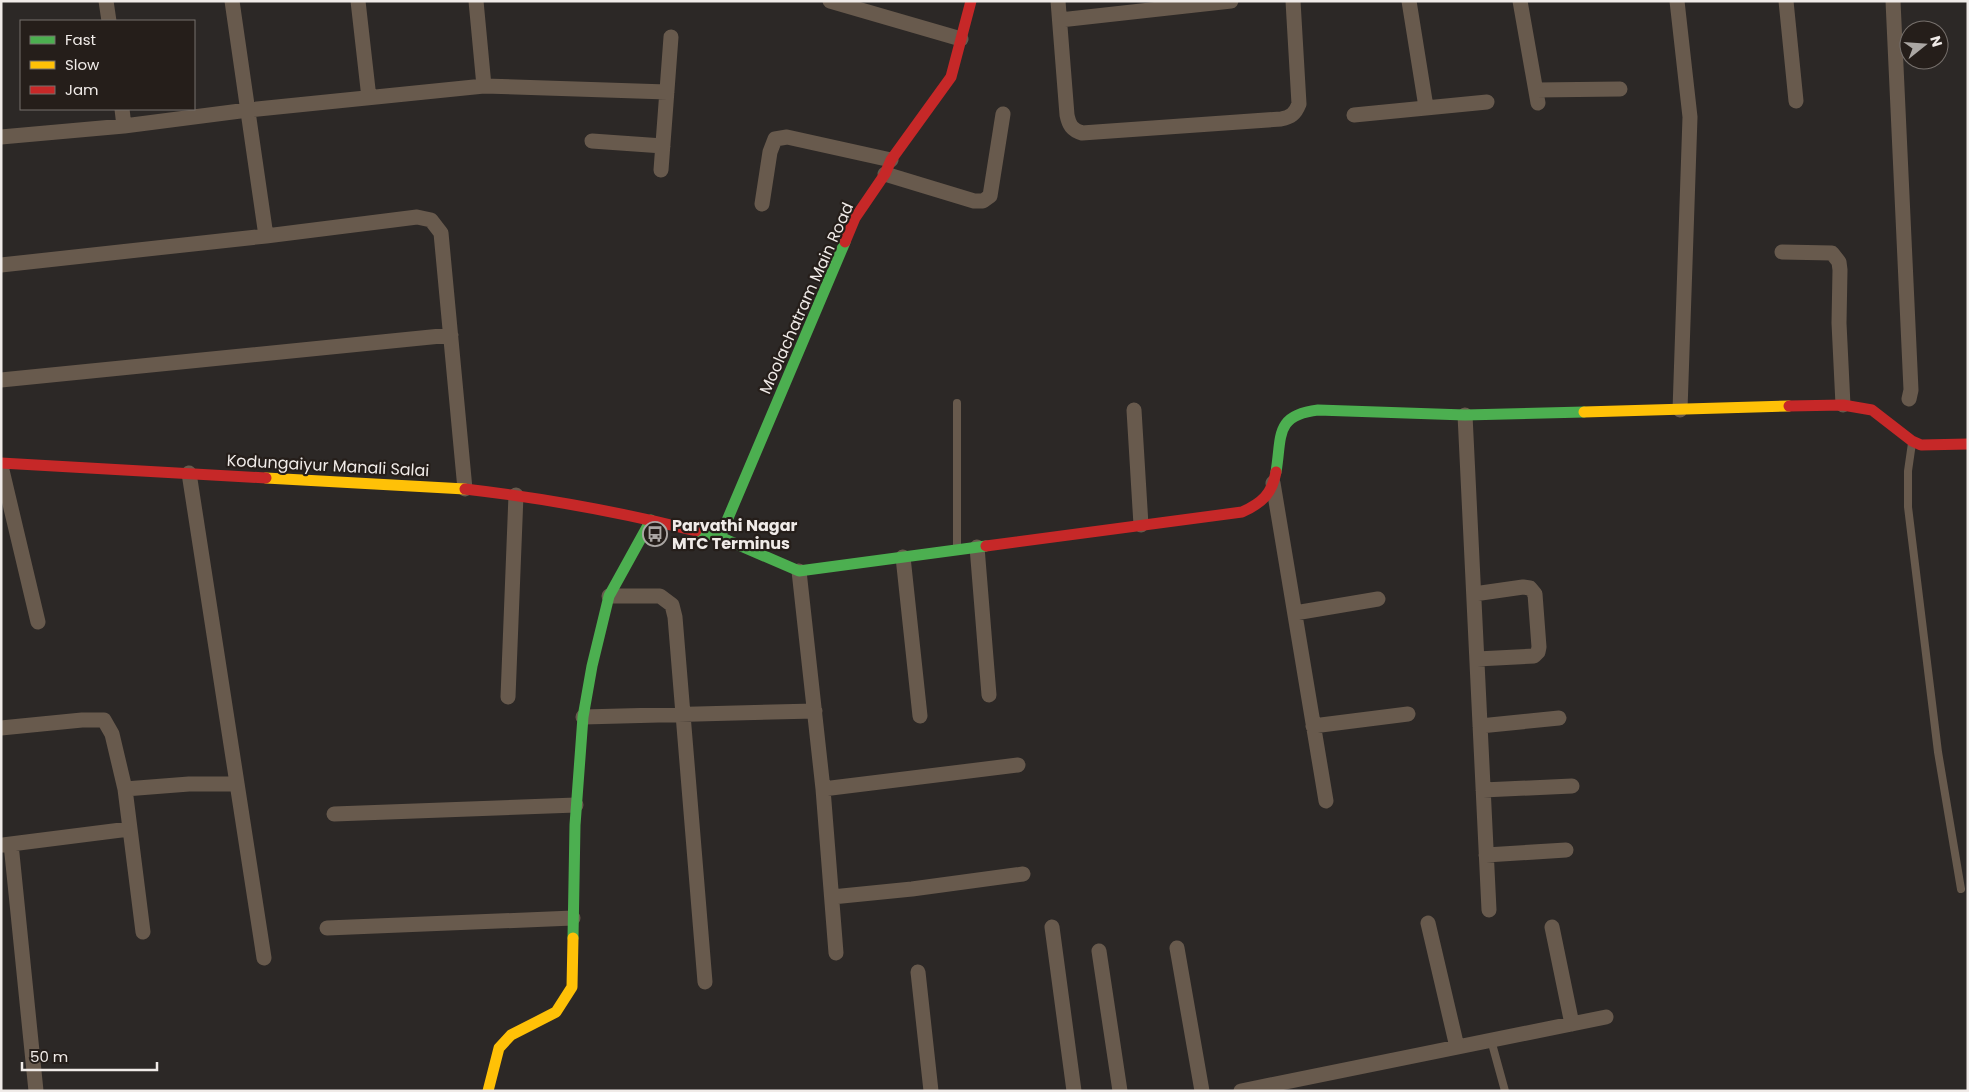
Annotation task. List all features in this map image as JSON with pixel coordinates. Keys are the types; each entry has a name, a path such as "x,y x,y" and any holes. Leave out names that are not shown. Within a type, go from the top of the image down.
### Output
{"street":[{"path":"106,1 109,20"},
{"path":"232,1 266,236"},
{"path":"358,1 369,98"},
{"path":"476,1 484,86"},
{"path":"830,1 961,39"},
{"name":"Moolachatram Main Road","path":"720,537 855,218 951,77 972,1"},
{"path":"1058,1 1067,115 1069,125 1075,130 1082,132 1280,120 1290,117 1296,112 1299,104 1292,1"},
{"path":"1060,20 1231,1"},
{"path":"1409,1 1426,107"},
{"path":"1520,1 1537,97 1620,89"},
{"path":"1677,1 1690,117 1680,410"},
{"path":"1786,1 1796,101"},
{"path":"1893,1 1911,390 1909,399"},
{"path":"661,170 671,37"},
{"path":"1,137 124,126 248,110 484,86 667,92"},
{"path":"1354,115 1487,102"},
{"path":"122,110 124,126"},
{"path":"762,204 770,152 775,139 788,137 888,167 974,201 984,201 990,196 1003,114"},
{"path":"592,141 663,146"},
{"path":"1,265 266,236 417,217 431,220 441,233 465,489"},
{"path":"1782,252 1832,253 1839,262 1839,323 1843,404"},
{"path":"1,380 451,335"},
{"path":"836,953 823,789 798,571 1242,512 1258,505 1267,497 1274,484 1284,427 1292,417 1303,412 1318,410 1465,415 1843,404 1872,410 1912,441 1921,445 1968,444"},
{"path":"1134,410 1141,525"},
{"path":"1465,415 1489,910"},
{"path":"1,464 38,622"},
{"name":"Kodungaiyur Manali Salai","path":"1,464 465,489 516,495 651,520 720,537 798,571"},
{"path":"189,473 264,958"},
{"path":"1274,484 1326,801"},
{"path":"508,697 516,495"},
{"path":"488,1091 499,1048 511,1035 556,1012 572,987 576,805 583,717 592,666 609,596 651,520"},
{"path":"977,547 989,695"},
{"path":"903,557 920,716"},
{"path":"1474,594 1523,587 1530,588 1535,594 1539,647 1538,652 1534,656 1477,659"},
{"path":"609,596 660,596 672,604 675,617 684,714 705,982"},
{"path":"1295,613 1378,599"},
{"path":"583,717 815,711"},
{"path":"1313,726 1408,714"},
{"path":"1480,726 1559,718"},
{"path":"1,728 104,720 112,734 125,789 143,932"},
{"path":"823,789 1018,765"},
{"path":"125,789 189,784 237,784"},
{"path":"1483,790 1572,786"},
{"path":"334,814 576,805"},
{"path":"36,1091 6,845 129,830"},
{"path":"1486,855 1566,850"},
{"path":"832,897 912,889 1023,874"},
{"path":"327,928 573,918"},
{"path":"1428,923 1458,1047"},
{"path":"1552,927 1572,1024"},
{"path":"1052,928 1074,1091"},
{"path":"1177,948 1202,1091"},
{"path":"1099,951 1120,1091"},
{"path":"918,972 932,1091"},
{"path":"1241,1091 1606,1016"}],"lane":[{"path":"957,404 957,550"},
{"path":"1912,441 1908,471 1908,507 1938,752 1961,889"},
{"path":"1491,1040 1505,1091"}],"traffic: fast":[{"path":"720,537 845,242"},
{"path":"1276,472 1280,438 1287,423 1294,417 1318,410 1465,415 1584,412"},
{"path":"573,938 575,825 583,717 592,666 609,596 651,520"},
{"path":"696,531 720,537 799,571 986,546"}],"traffic: slow":[{"path":"1584,412 1789,406"},
{"path":"266,478 465,489"},
{"path":"488,1091 499,1048 511,1035 556,1012 572,987 573,938"}],"traffic: jam":[{"path":"845,242 855,218 885,174 891,160 951,77 971,1"},
{"path":"1789,406 1843,405 1872,410 1912,441 1921,445 1968,444"},
{"path":"1,463 266,478"},
{"path":"986,546 1242,512 1265,497 1272,486 1276,472"},
{"path":"465,489 581,506 696,531"}],"place":[{"name":"Parvathi Nagar MTC Terminus","path":"655,534"}]}
